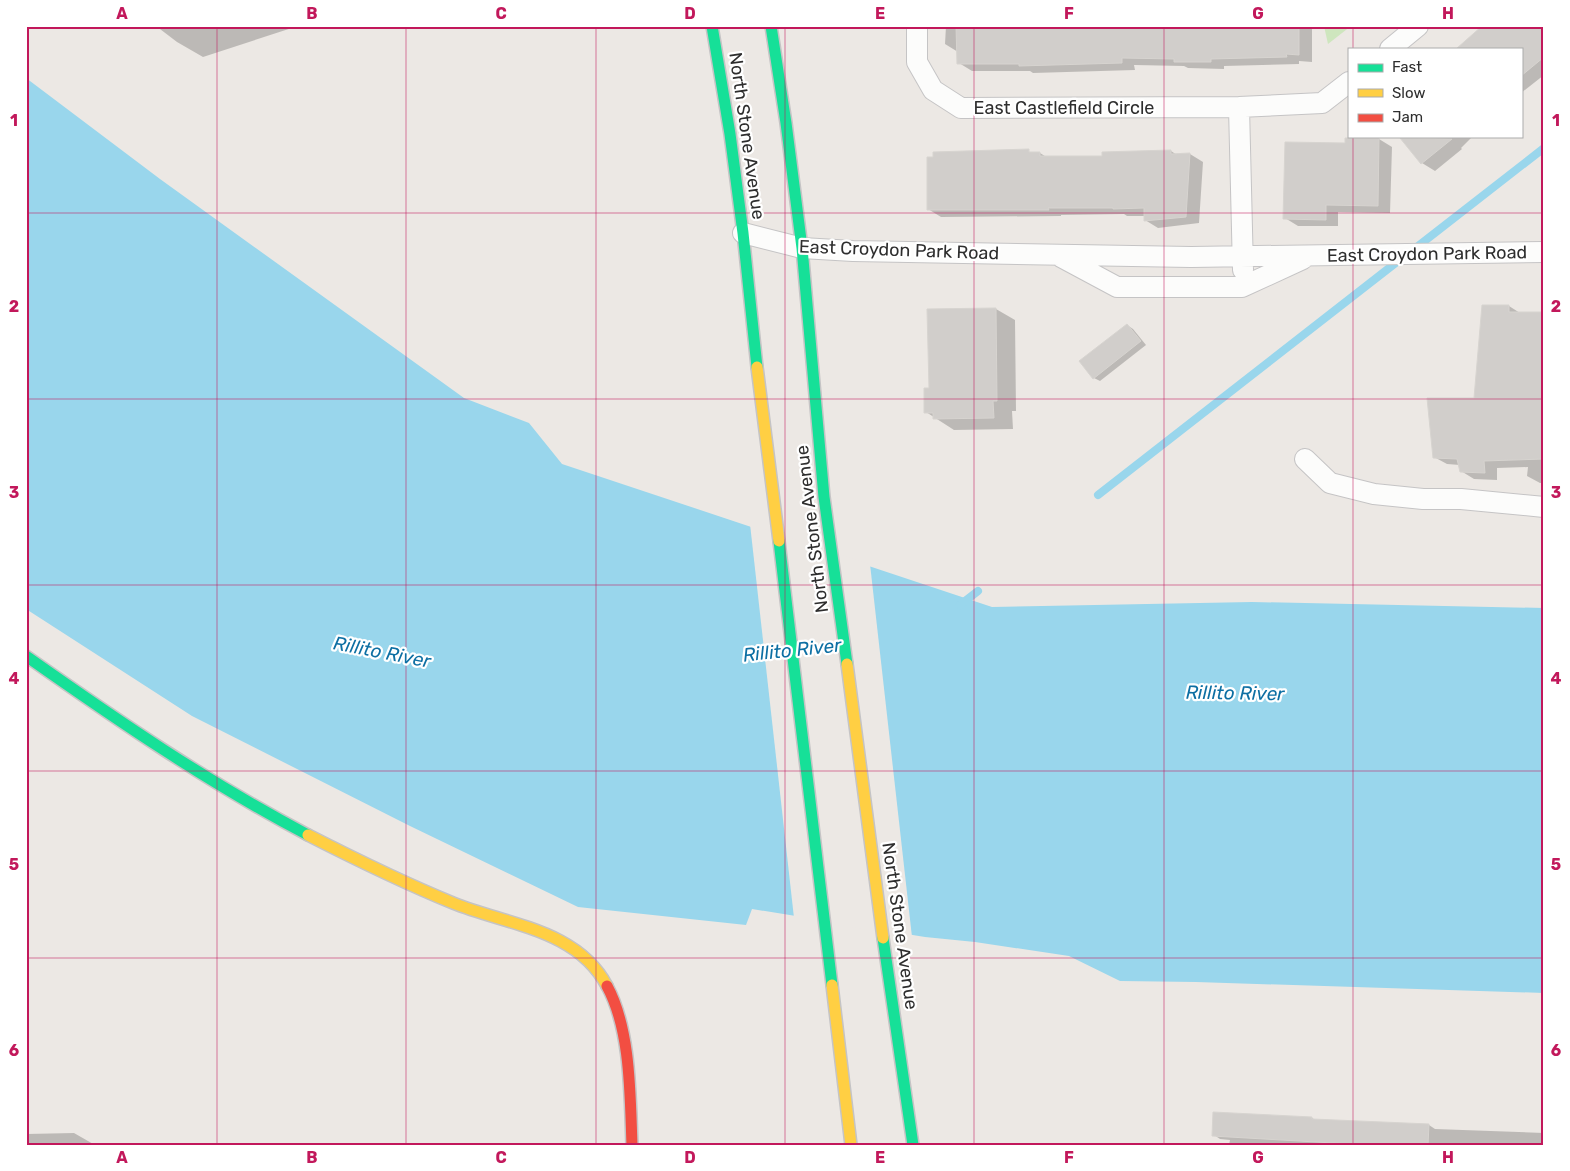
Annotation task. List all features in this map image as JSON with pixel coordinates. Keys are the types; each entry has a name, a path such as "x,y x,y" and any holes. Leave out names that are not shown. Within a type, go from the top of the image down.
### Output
{"main road":[{"name":"North Stone Avenue","path":"712,26 730,134 743,233 752,332 851,1145"},
{"name":"North Stone Avenue","path":"771,26 802,248 824,497 913,1145"},
{"path":"26,656 119,722 177,760 295,828 439,897 557,939 584,957 607,985 619,1011 625,1036 632,1145"}],"street":[{"name":"East Castlefield Circle","path":"917,26 917,62 932,90 960,108 1239,107 1322,103 1348,83"},
{"path":"1391,48 1418,26"},
{"path":"1239,107 1243,256 1242,287"},
{"name":"East Croydon Park Road","path":"743,233 802,248 853,251 1191,257 1544,252"},
{"name":"East Croydon Park Road","path":"1057,255 1117,287 1242,287 1310,256"},
{"path":"1305,459 1330,483 1374,494 1423,499 1461,499 1544,507"}],"green space":[{"path":"1324,26 1351,26 1328,44"}],"water":[{"name":"Rillito River","path":"26,78 160,179 464,398 529,423 562,464 992,607 1252,602 1544,608 1544,993 1120,981 1069,956 975,942 925,937 752,909 746,925 578,907 410,826 192,716 26,609"}],"pier":[{"path":"750,524 870,564 912,937 794,918"}],"building":[{"path":"956,26 1299,26 1299,55 1286,54 1287,57 1211,59 1211,62 1174,62 1174,59 1122,58 1122,63 1019,66 1019,64 957,64"},
{"path":"1482,26 1544,26 1544,57 1522,75 1522,48 1457,48"},
{"path":"1345,138 1379,138 1378,206 1326,205 1326,220 1283,219 1285,142 1345,143"},
{"path":"1400,138 1452,139 1421,164"},
{"path":"1029,149 1029,152 1040,152 1040,156 1102,156 1102,152 1171,150 1171,154 1190,153 1186,217 1144,221 1144,208 927,210 927,157 933,157 933,152"},
{"path":"1482,305 1509,305 1509,312 1544,312 1544,459 1484,461 1485,473 1460,472 1457,459 1433,458 1427,398 1474,398"},
{"path":"996,308 997,401 993,401 994,418 933,419 933,413 924,413 924,388 929,388 927,309"},
{"path":"1127,324 1141,341 1093,379 1079,361"},
{"path":"1213,1112 1429,1124 1428,1145 1368,1145 1212,1136"}],"waterway":[{"path":"1413,250 1544,148"},
{"path":"1098,495 1402,258"},
{"path":"960,605 978,591"}],"traffic: fast":[{"path":"712,26 730,134 743,233 757,367"},
{"path":"771,26 802,248 824,497 847,664"},
{"path":"779,541 832,985"},
{"path":"26,656 129,727 199,772 308,835"},
{"path":"883,938 913,1145"}],"traffic: slow":[{"path":"757,367 779,541"},
{"path":"847,664 883,938"},
{"path":"308,835 453,903 539,931 559,940 578,952 594,967 607,986"},
{"path":"832,985 851,1145"}],"traffic: jam":[{"path":"607,986 615,1003 625,1043 630,1085 632,1145"}]}
